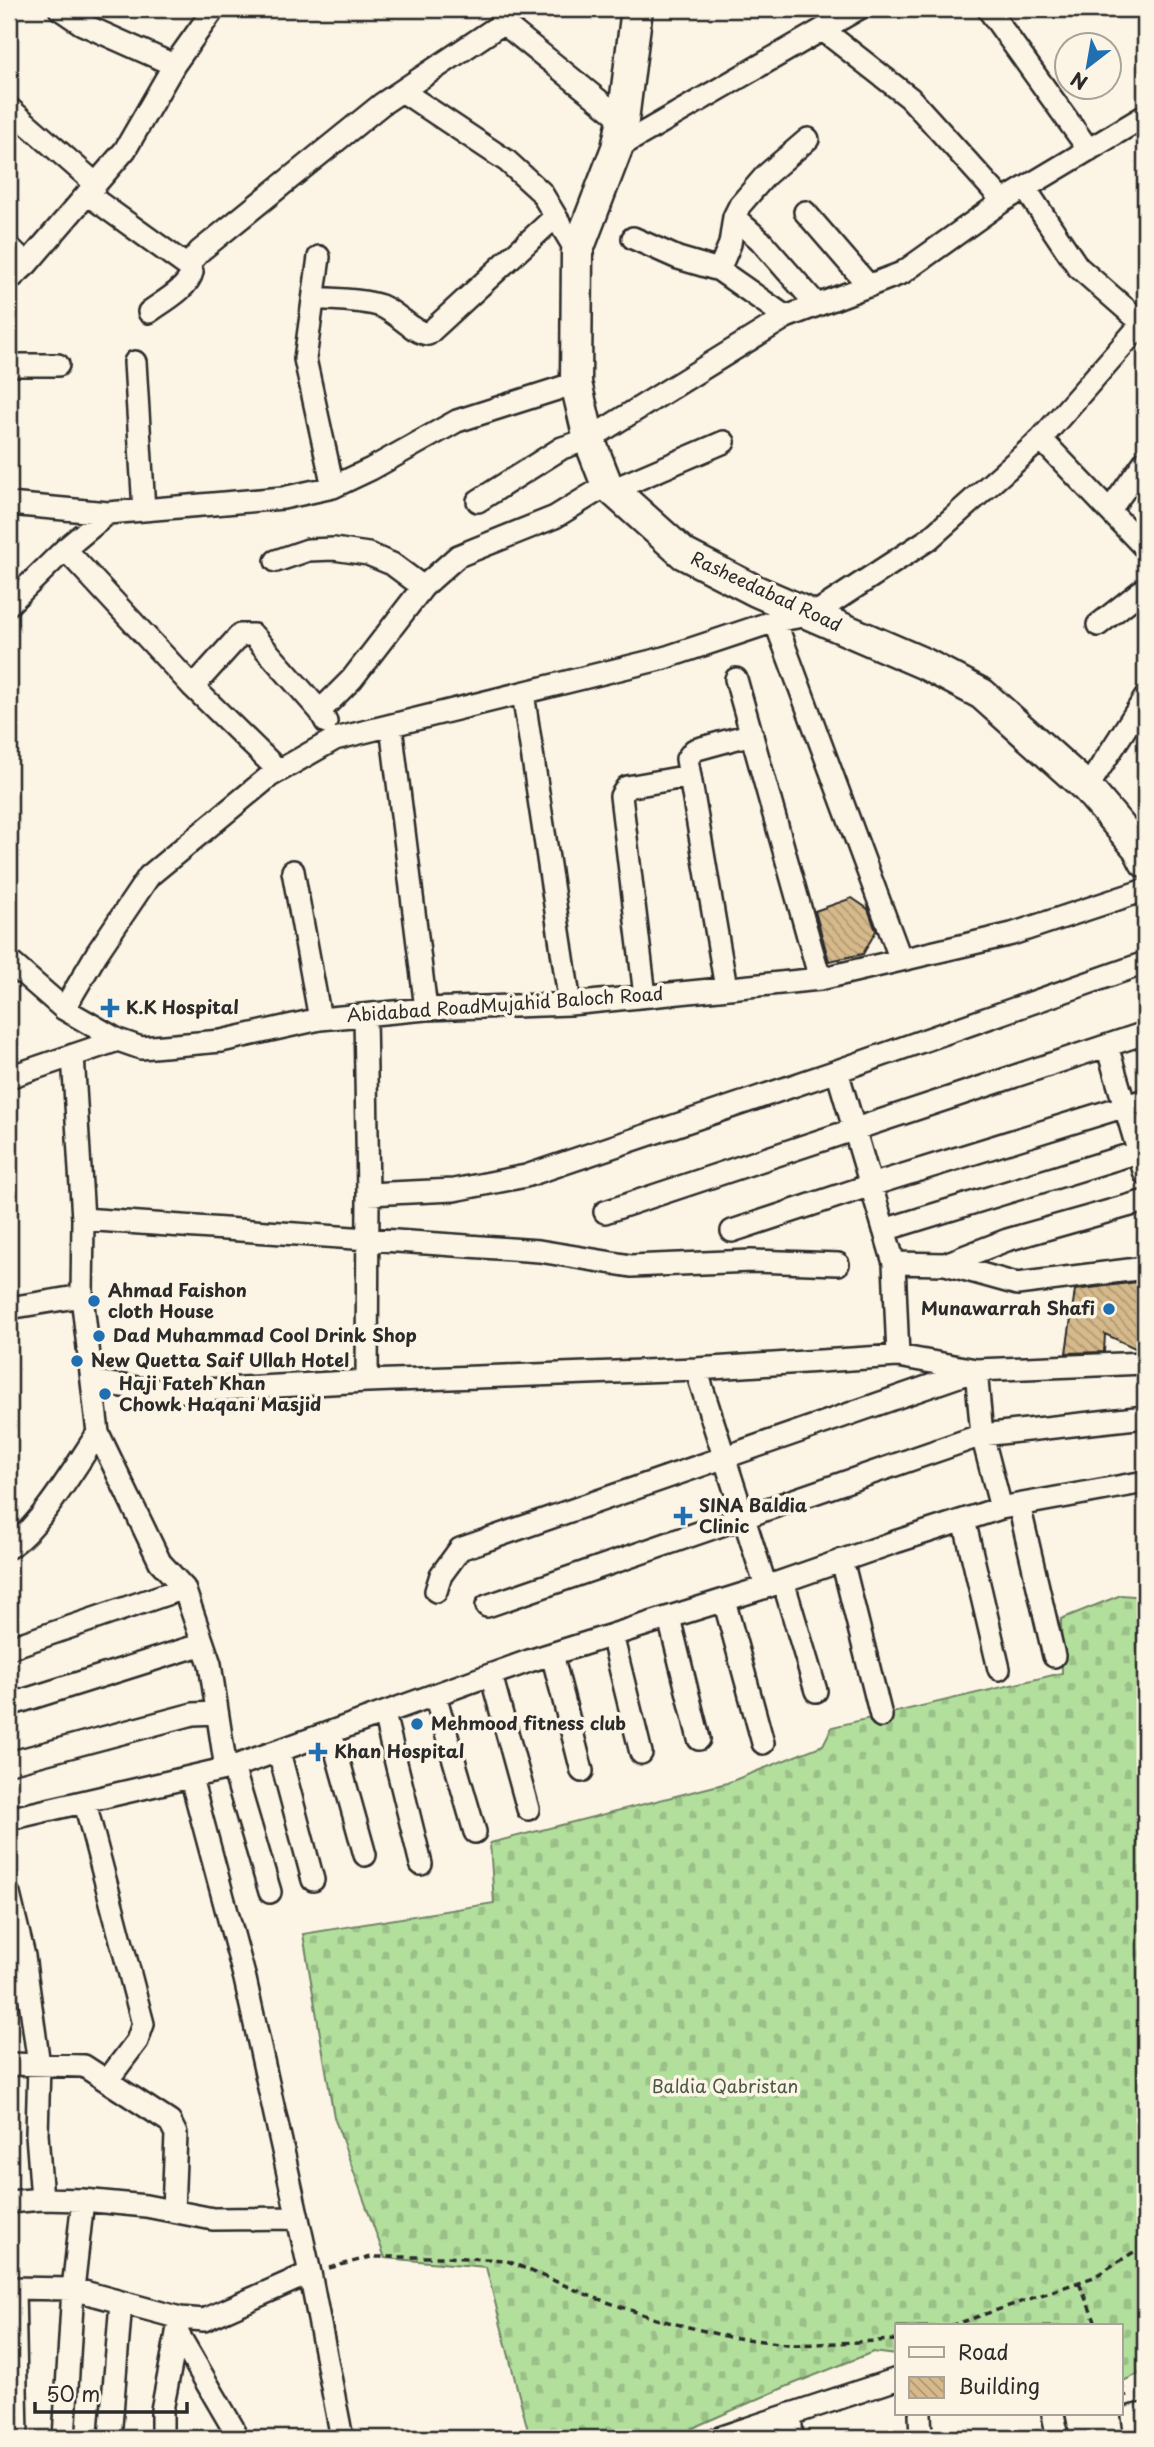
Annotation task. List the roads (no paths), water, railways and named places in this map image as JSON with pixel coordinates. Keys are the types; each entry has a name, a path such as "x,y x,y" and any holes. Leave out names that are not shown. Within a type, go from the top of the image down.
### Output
{"main road":[{"name":"Rasheedabad Road","path":"637,9 620,134 577,252 576,383 589,439 609,487 684,554 756,591 925,664 982,694 1087,788 1138,848 1145,862"}],"street":[{"path":"60,9 82,24 174,65"},
{"path":"9,279 27,264 125,150 174,65 214,9"},
{"path":"187,266 200,251 382,104 501,16 620,134 823,30 858,9"},
{"path":"988,9 1089,150"},
{"path":"823,30 910,98 1003,201"},
{"path":"402,91 508,161 541,192 577,252"},
{"path":"9,108 91,189 192,272 191,278 149,312"},
{"path":"478,501 562,448 589,439 786,317 902,273 1003,201 1145,116"},
{"path":"719,270 730,244 734,217 740,205 766,175 808,139"},
{"path":"64,1009 97,953 149,876 270,776 335,739 664,657 775,621 814,614 929,539 1041,439 1144,322 1078,267 1025,188"},
{"path":"805,212 869,286"},
{"path":"314,298 377,304 397,313 420,333 428,334 555,217"},
{"path":"734,217 761,240 817,305"},
{"path":"633,238 678,258 719,270 786,317"},
{"path":"9,247 27,264"},
{"path":"319,257 305,359 333,487"},
{"path":"135,362 144,510"},
{"path":"9,365 58,365"},
{"path":"9,505 108,513 283,498 333,487 457,421 576,383"},
{"path":"1041,439 1145,548"},
{"path":"320,711 352,678 422,587 458,556 555,517 609,487 724,442"},
{"path":"1110,510 1145,461"},
{"path":"9,604 65,548 108,513"},
{"path":"65,548 193,687 279,771"},
{"path":"276,561 308,550 334,549 368,554 393,564 422,587"},
{"path":"1098,625 1145,587"},
{"path":"775,621 901,960"},
{"path":"193,687 240,635 253,635 320,711 335,739"},
{"path":"736,678 820,979"},
{"path":"523,692 570,1004"},
{"path":"1087,788 1145,698"},
{"path":"391,726 426,1009"},
{"path":"726,988 687,759 694,750 751,734"},
{"path":"645,996 621,796 627,787 690,776"},
{"path":"293,871 320,1019"},
{"name":"Abidabad RoadMujahid Baloch Road","path":"9,961 64,1009 118,1040 141,1048 220,1041 320,1019 426,1009 570,1004 820,979 1012,934 1145,890"},
{"path":"368,1194 454,1190 526,1176 1145,963"},
{"path":"365,1015 367,1381"},
{"path":"606,1212 1145,1033"},
{"path":"9,1077 118,1040"},
{"path":"1107,1046 1135,1104 1145,1174"},
{"path":"73,1055 83,1219 82,1296 98,1433 160,1562 184,1588 210,1664 229,1768 270,1892"},
{"path":"837,1071 894,1264 898,1356"},
{"path":"732,1231 1135,1104"},
{"path":"884,1230 1142,1151"},
{"path":"945,1264 1007,1240 1145,1201"},
{"path":"83,1219 539,1251 631,1266 751,1261 838,1264"},
{"path":"894,1264 945,1264 1017,1284 1145,1268"},
{"path":"9,1308 82,1296"},
{"path":"93,1382 167,1392 367,1381 696,1369 898,1356 976,1370 1145,1363"},
{"path":"696,1369 744,1517 774,1584 816,1691"},
{"path":"976,1370 982,1435 1010,1507 1054,1656"},
{"path":"436,1591 441,1575 460,1549 976,1370"},
{"path":"487,1606 982,1435 1145,1417"},
{"path":"9,1547 18,1542 36,1522 98,1433"},
{"path":"9,1819 229,1768 552,1654 964,1520 1010,1507 1145,1482"},
{"path":"964,1520 999,1669"},
{"path":"842,1560 881,1716"},
{"path":"9,1648 184,1588"},
{"path":"724,1600 763,1742"},
{"path":"668,1618 699,1739"},
{"path":"612,1635 641,1753"},
{"path":"9,1705 203,1644"},
{"path":"552,1654 582,1771"},
{"path":"491,1675 528,1809"},
{"path":"435,1695 475,1832"},
{"path":"9,1763 193,1714 217,1713"},
{"path":"384,1714 421,1864"},
{"path":"331,1733 365,1855"},
{"path":"279,1752 313,1880"},
{"path":"191,1778 245,1979 310,2273 341,2438"},
{"path":"85,1803 143,2024 137,2042 107,2081"},
{"path":"9,1894 24,1955 39,2065 37,2134 42,2199"},
{"path":"9,2064 84,2066 175,2128 173,2211"},
{"path":"9,2202 42,2199 83,2200 214,2219 298,2218"},
{"path":"64,2438 83,2200"},
{"path":"17,2438 11,2288 74,2289 121,2302 179,2325 204,2320 310,2273"},
{"path":"110,2438 121,2302"},
{"path":"179,2325 233,2428"},
{"path":"162,2438 162,2410 179,2325"},
{"path":"719,2438 895,2380"},
{"path":"790,2414 792,2438"},
{"path":"1136,2438 1133,2416 1145,2414"},
{"path":"920,2416 921,2438"},
{"path":"1053,2416 1058,2438"}],"place":[{"name":"K.K Hospital","path":"110,1008"},
{"name":"Ahmad Faishon cloth House","path":"94,1301"},
{"name":"Munawarrah Shafi","path":"1109,1309"},
{"name":"Dad Muhammad Cool Drink Shop","path":"99,1336"},
{"name":"New Quetta Saif Ullah Hotel","path":"77,1361"},
{"name":"Haji Fateh Khan Chowk Haqani Masjid","path":"105,1394"},
{"name":"SINA Baldia Clinic","path":"683,1516"},
{"name":"Mehmood fitness club","path":"417,1724"},
{"name":"Khan Hospital","path":"318,1752"}],"park label":[{"name":"Baldia Qabristan","path":"725,2087"}]}
